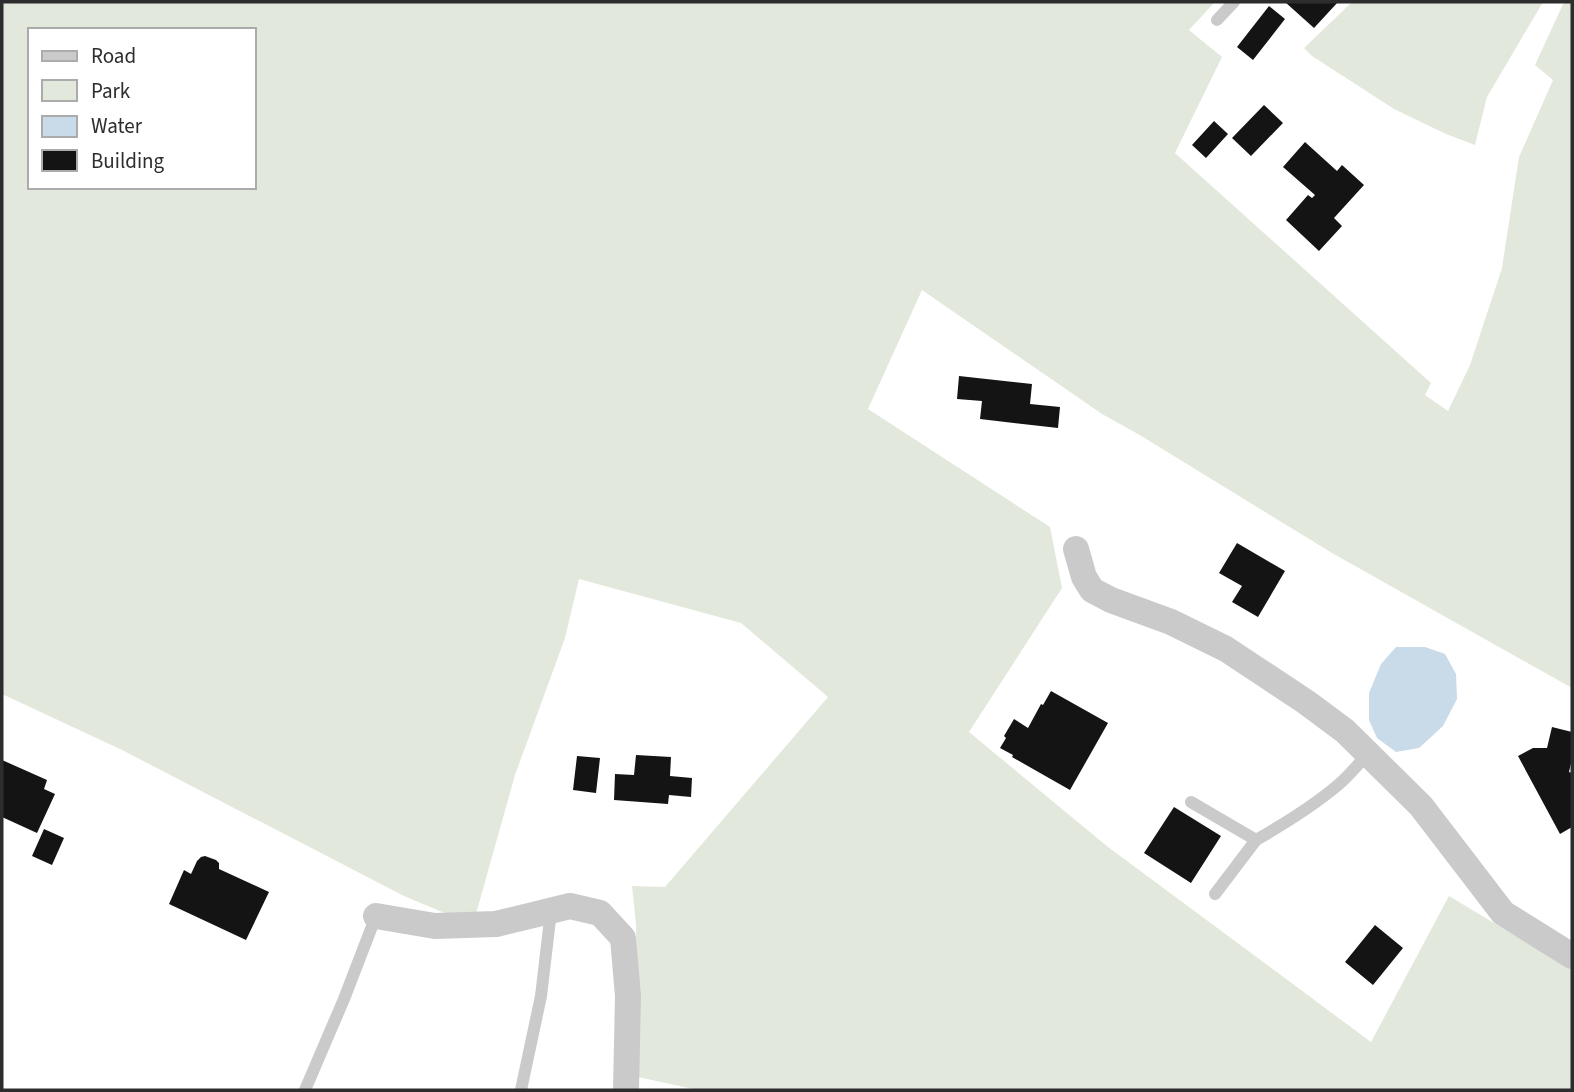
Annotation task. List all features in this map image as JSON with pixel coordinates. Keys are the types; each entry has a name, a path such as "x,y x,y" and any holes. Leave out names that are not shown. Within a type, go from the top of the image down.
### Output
{"street":[{"path":"1076,549 1084,577 1092,590 1111,600 1171,622 1226,649 1345,731 1421,806 1503,913 1572,956"},
{"path":"376,916 435,926 459,926 496,924 570,906 600,913 623,938 628,996 626,1090"}],"lane":[{"path":"1217,20 1234,2"},
{"path":"1215,894 1256,840 1319,800 1368,754"},
{"path":"1191,802 1256,840"},
{"path":"521,1090 541,996 551,911"},
{"path":"305,1090 376,916"}],"green space":[{"path":"2,2 1215,2 1189,30 1222,57 1175,153 1431,383 1425,395 1448,411 1470,365 1502,268 1519,157 1553,80 1535,65 1564,2 1572,2 1572,688 1332,553 1102,414 922,290 868,409 1050,527 1062,588 969,732 1108,847 1371,1042 1449,896 1572,970 1572,1090 698,1090 638,1077 636,924 632,886 665,887 828,697 741,623 579,579 565,638 515,775 476,914 447,914 404,896 122,750 2,694"},
{"path":"1352,2 1543,2 1487,97 1475,145 1394,109 1312,56 1304,48"}],"water":[{"path":"1396,647 1425,647 1445,654 1456,674 1457,699 1443,726 1419,748 1396,752 1377,738 1369,720 1369,693 1381,664"}],"building":[{"path":"1285,2 1338,2 1314,28"},
{"path":"1269,6 1285,19 1253,60 1237,47"},
{"path":"1264,105 1283,123 1251,156 1232,138"},
{"path":"1214,121 1228,134 1206,158 1192,145"},
{"path":"1305,142 1337,171 1342,165 1364,185 1334,218 1342,226 1319,251 1286,220 1308,195 1312,198 1315,195 1283,167"},
{"path":"959,376 1032,384 1030,404 1060,407 1058,428 980,419 982,401 957,399"},
{"path":"1237,543 1285,571 1258,617 1232,602 1242,586 1219,573"},
{"path":"1051,691 1108,723 1070,790 1000,748 1014,719 1028,728"},
{"path":"1552,727 1572,732 1569,772 1572,773 1572,827 1560,834 1518,756 1533,748 1547,748"},
{"path":"636,755 671,757 670,776 692,778 691,797 669,795 668,804 614,800 615,774 634,775"},
{"path":"577,756 600,758 596,793 573,790"},
{"path":"2,760 47,780 44,789 55,794 37,833 2,817"},
{"path":"1174,807 1221,836 1191,883 1144,853"},
{"path":"44,829 64,838 52,865 32,856"},
{"path":"205,856 216,860 219,869 269,892 246,940 169,904 184,870 191,874 197,861"},
{"path":"1375,925 1403,948 1373,985 1345,962"}]}
